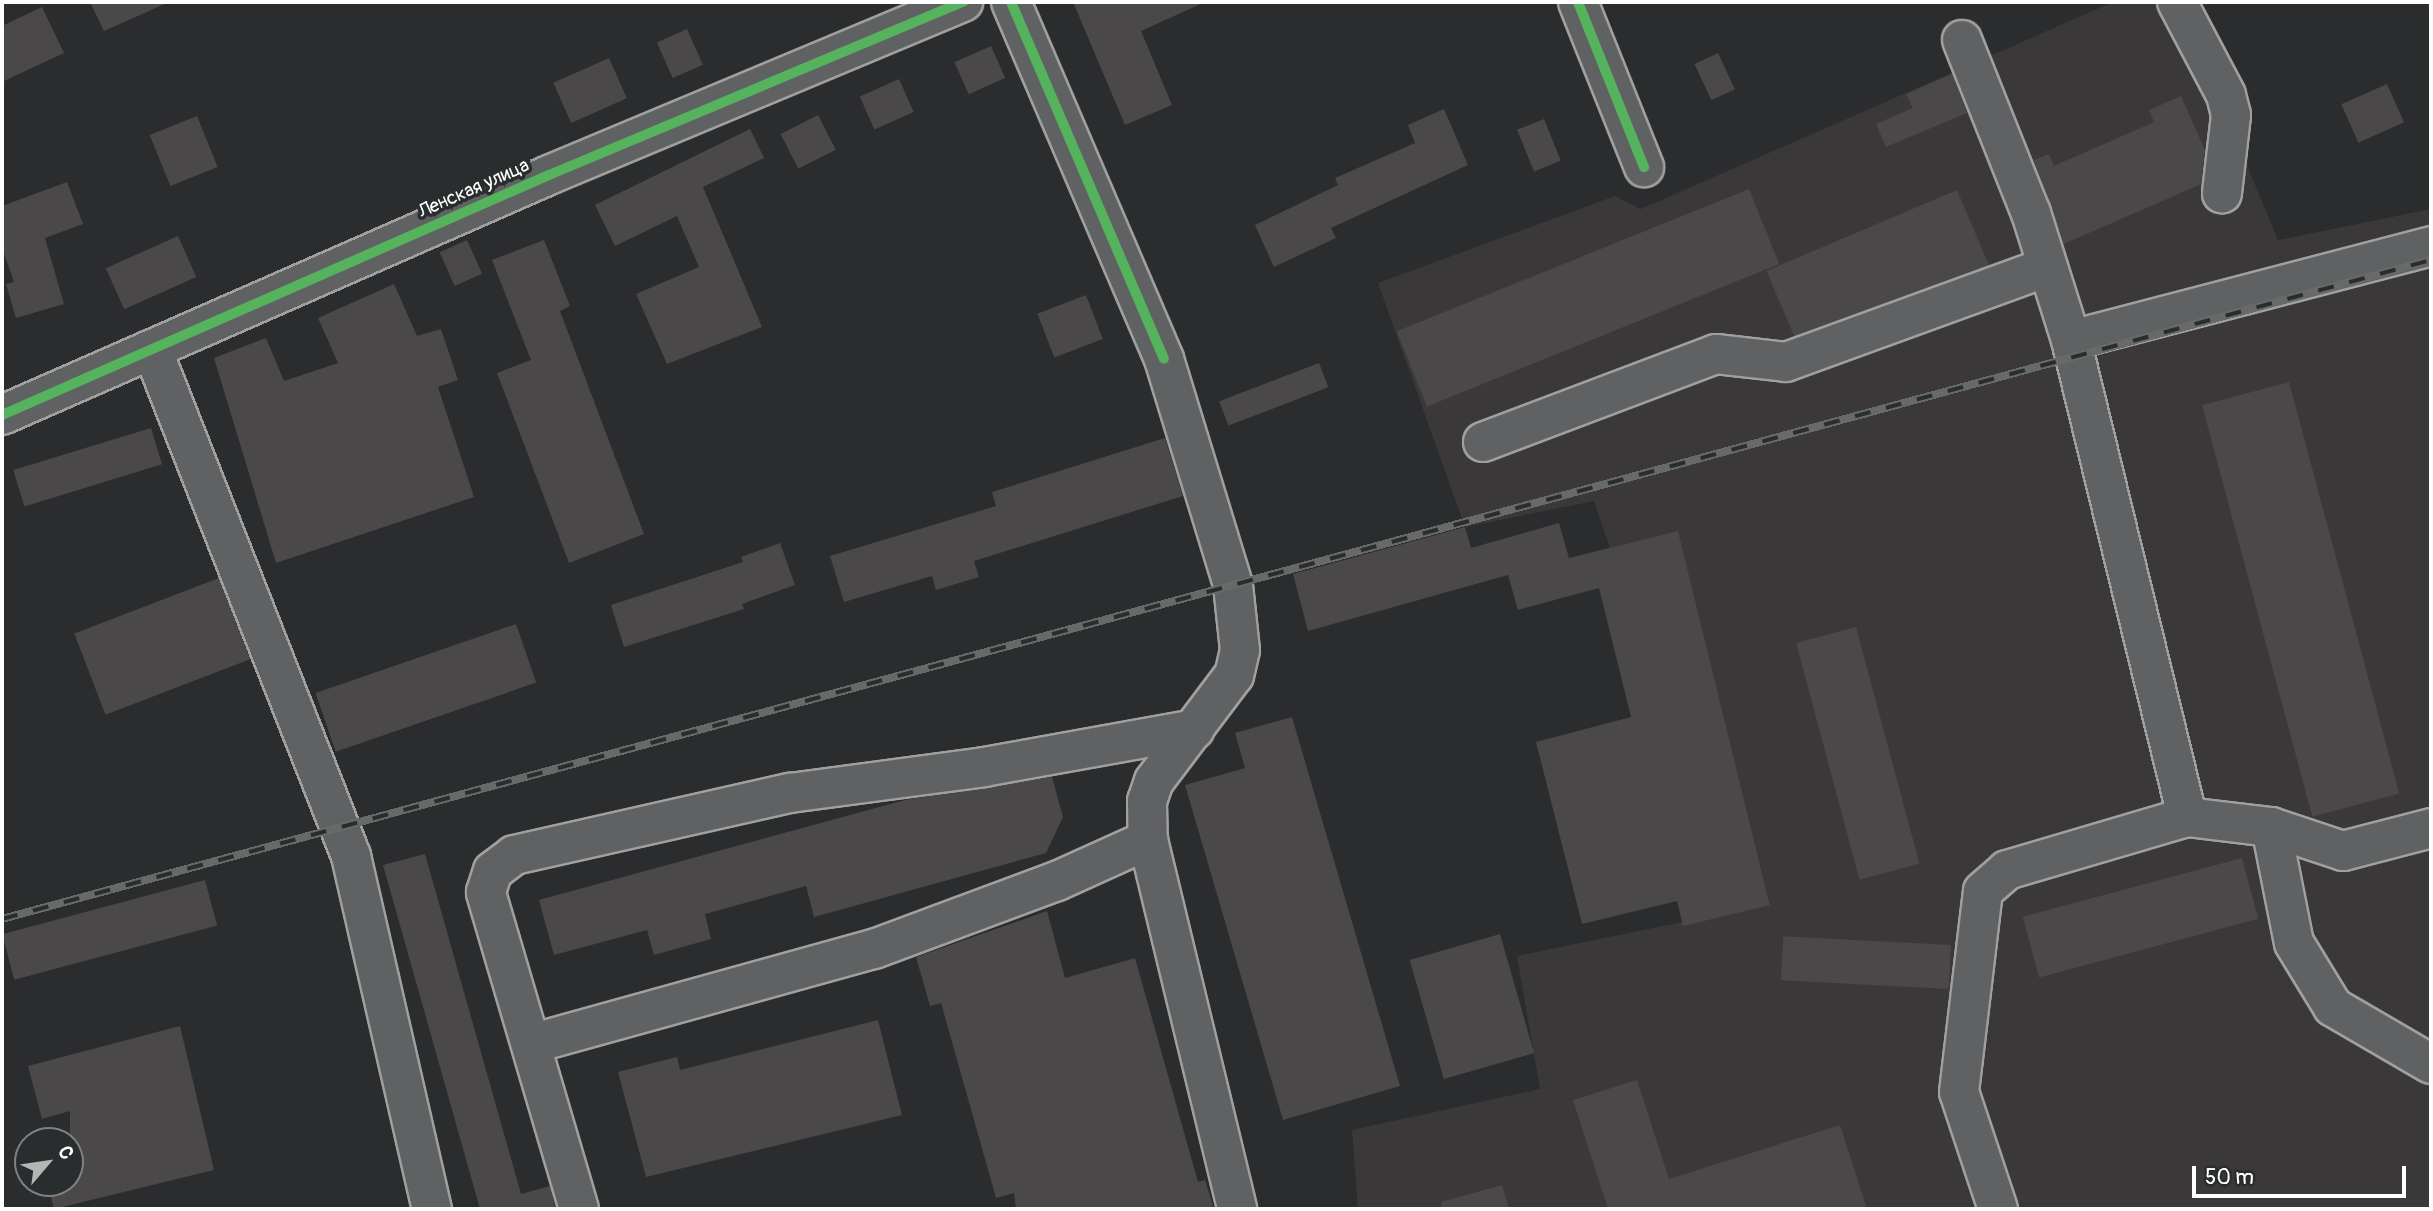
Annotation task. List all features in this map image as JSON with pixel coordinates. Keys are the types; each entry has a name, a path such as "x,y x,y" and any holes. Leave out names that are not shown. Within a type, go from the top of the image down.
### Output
{"street":[{"name":"Ленская улица","path":"2,415 963,2"},
{"path":"1011,2 1164,359 1191,433 1238,621 1240,650 1234,675 1154,781 1146,801 1148,840 1237,1209"},
{"path":"1578,2 1644,167"},
{"path":"2177,2 2226,95 2231,115 2222,193"},
{"path":"1962,40 2047,267 2071,340 2187,817"},
{"path":"2071,340 2431,246"},
{"path":"1483,442 1716,354 1786,362 2047,267"},
{"path":"152,349 351,856 432,1209"},
{"path":"579,1209 534,1043 486,892 493,871 514,855 790,793 984,767 1195,729"},
{"path":"1998,1209 1959,1091 1983,891 2007,870 2187,817 2271,827 2343,850 2431,828"},
{"path":"2271,827 2294,943 2333,1007 2431,1064"},
{"path":"534,1043 874,949 1057,881 1148,840"}],"shaded area":[{"path":"2113,2 2179,2 2278,240 2431,209 2431,1209 1358,1209 1352,1130 1540,1089 1517,956 1770,904 1678,532 1610,548 1594,501 1465,527 1378,283 1615,196 1641,209"}],"building":[{"path":"90,2 169,2 104,31"},
{"path":"1073,2 1205,2 1141,31 1172,105 1125,125"},
{"path":"42,7 64,53 2,82 2,26"},
{"path":"687,29 703,65 673,78 657,42"},
{"path":"991,46 1005,78 969,94 954,62"},
{"path":"1718,53 1735,89 1711,100 1694,64"},
{"path":"609,58 627,98 571,123 553,83"},
{"path":"1952,74 1967,113 1886,147 1876,124 1913,108 1906,94"},
{"path":"899,79 914,112 874,129 860,96"},
{"path":"2387,84 2404,122 2358,143 2341,104"},
{"path":"2181,96 2205,150 2201,184 2064,244 2034,160 2049,154 2054,166 2154,122 2149,110"},
{"path":"1444,109 1468,165 1331,228 1336,238 1274,267 1255,225 1338,185 1335,178 1415,143 1408,125"},
{"path":"818,115 836,150 798,169 781,134"},
{"path":"197,116 218,167 170,186 150,135"},
{"path":"1544,119 1561,161 1534,172 1517,130"},
{"path":"750,129 764,158 703,187 762,327 667,364 636,294 699,267 677,216 615,246 595,205"},
{"path":"67,182 83,224 45,238 64,304 16,318 6,284 14,282 2,248 2,206"},
{"path":"1749,189 1779,264 1427,406 1397,331"},
{"path":"1957,190 1989,265 1798,346 1766,271"},
{"path":"178,236 196,277 124,309 106,268"},
{"path":"467,240 482,274 455,286 440,252"},
{"path":"544,240 570,306 560,311 644,534 569,563 497,373 531,360 492,260"},
{"path":"394,284 417,336 441,329 458,380 438,387 474,497 276,563 214,358 266,338 284,381 338,363 318,318"},
{"path":"1086,295 1103,339 1054,358 1037,314"},
{"path":"1319,363 1328,387 1228,426 1219,401"},
{"path":"2289,382 2399,793 2312,817 2202,405"},
{"path":"151,428 162,464 24,506 13,470"},
{"path":"1165,438 1183,496 974,561 979,577 936,590 932,576 844,602 830,556 996,506 992,492"},
{"path":"1559,523 1569,558 1678,531 1770,905 1683,926 1677,901 1582,924 1536,742 1631,717 1599,588 1518,610 1508,575 1308,631 1293,574 1465,527 1471,548"},
{"path":"780,543 795,585 742,604 744,609 624,647 611,605 743,562 741,557"},
{"path":"219,578 250,659 105,715 74,634"},
{"path":"516,624 536,683 336,752 316,693"},
{"path":"1856,627 1919,864 1860,880 1796,643"},
{"path":"1292,717 1400,1086 1283,1120 1185,785 1245,768 1235,733"},
{"path":"1052,777 1063,817 1046,853 814,917 806,886 705,914 711,939 654,955 647,930 554,955 539,900 905,800"},
{"path":"425,854 521,1194 550,1186 556,1209 480,1209 383,865"},
{"path":"2242,858 2258,919 2039,978 2023,917"},
{"path":"205,880 217,925 14,980 2,934"},
{"path":"1047,911 1065,978 1135,958 1198,1182 1205,1180 1214,1209 1016,1209 1014,1193 996,1198 941,1003 930,1006 916,957"},
{"path":"1500,934 1534,1053 1444,1079 1410,960"},
{"path":"1783,936 1951,945 1949,989 1781,980"},
{"path":"878,1020 902,1115 646,1177 618,1072 677,1057 680,1070"},
{"path":"180,1026 214,1170 54,1209 51,1197 84,1197 84,1127 70,1127 70,1111 42,1119 28,1066"},
{"path":"1637,1080 1669,1179 1840,1125 1867,1209 1608,1209 1573,1100"},
{"path":"1502,1185 1509,1209 1442,1209 1441,1202"}],"railway":[{"path":"2,919 2431,260"}],"cycle path":[{"path":"2,415 549,175 963,2"},
{"path":"1011,2 1164,359"},
{"path":"1578,2 1644,167"}]}
